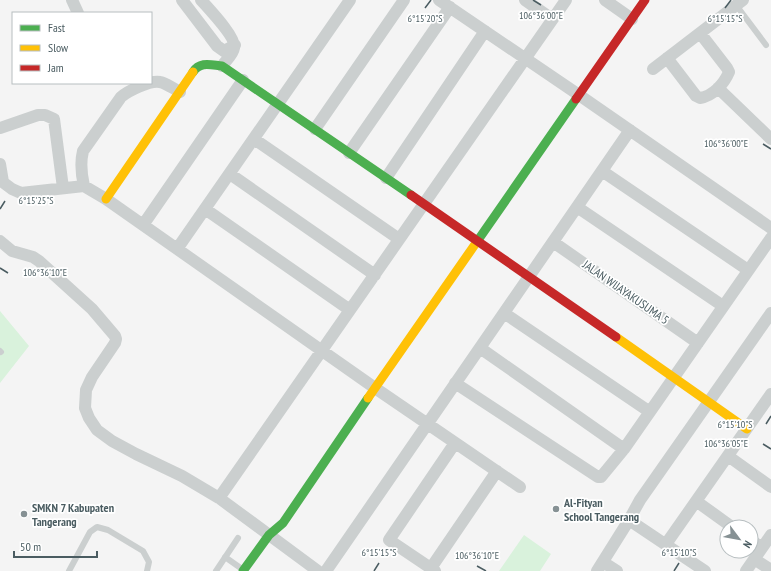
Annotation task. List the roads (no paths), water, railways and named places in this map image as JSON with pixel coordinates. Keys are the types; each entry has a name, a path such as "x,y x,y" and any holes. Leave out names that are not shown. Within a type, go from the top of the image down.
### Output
{"street":[{"path":"72,0 78,12"},
{"path":"182,0 221,50 224,51 235,45"},
{"path":"177,249 350,0"},
{"path":"315,129 404,0"},
{"path":"439,0 526,58 771,228"},
{"path":"524,0 552,19"},
{"path":"219,498 566,0"},
{"path":"605,0 632,19"},
{"path":"244,571 273,542 283,523 375,388 646,0"},
{"path":"654,69 739,3"},
{"path":"196,19 205,5 228,32 235,45 232,54 222,66"},
{"path":"349,153 450,7"},
{"path":"386,178 485,31"},
{"path":"667,58 696,96 700,98 704,97 718,88 726,79 729,72 700,33"},
{"path":"106,199 199,65 204,64 222,66 529,276 747,429"},
{"path":"143,225 243,80"},
{"path":"152,83 159,82 180,92"},
{"path":"84,186 81,174 83,151 121,97 135,85"},
{"path":"718,88 771,139"},
{"path":"0,128 38,115 45,115 54,119 63,188"},
{"path":"326,571 630,130"},
{"path":"254,139 399,239"},
{"path":"0,164 1,181 12,189 21,193 84,186 106,199 375,388 520,487"},
{"path":"602,170 748,270"},
{"path":"230,174 374,275"},
{"path":"577,207 724,306"},
{"path":"205,209 350,310"},
{"path":"455,384 598,477 603,475 624,449 771,238"},
{"path":"0,241 12,251 39,261 92,309 115,336 116,342 92,377 86,390 85,408 89,418 97,430 112,441 182,476 219,498 273,542 318,571"},
{"name":"JALAN WIJAYAKUSUMA 5","path":"553,242 698,343"},
{"path":"504,313 650,412"},
{"path":"617,571 600,566 640,500 771,313"},
{"path":"480,348 624,449"},
{"path":"666,544 771,394"},
{"path":"455,443 389,540 433,569 497,471"},
{"path":"728,456 771,488"},
{"path":"696,502 720,519"},
{"path":"629,520 705,571"},
{"path":"759,552 771,535"},
{"path":"746,571 754,559 771,570"}],"lane":[{"path":"739,3 766,45"},
{"path":"69,571 90,532 97,527 108,530 143,551 149,562 147,571"},
{"path":"216,571 238,538"},
{"path":"225,557 244,571"}],"place":[{"name":"Al-Fityan School Tangerang","path":"556,509"},
{"name":"SMKN 7 Kabupaten Tangerang","path":"24,514"}]}
